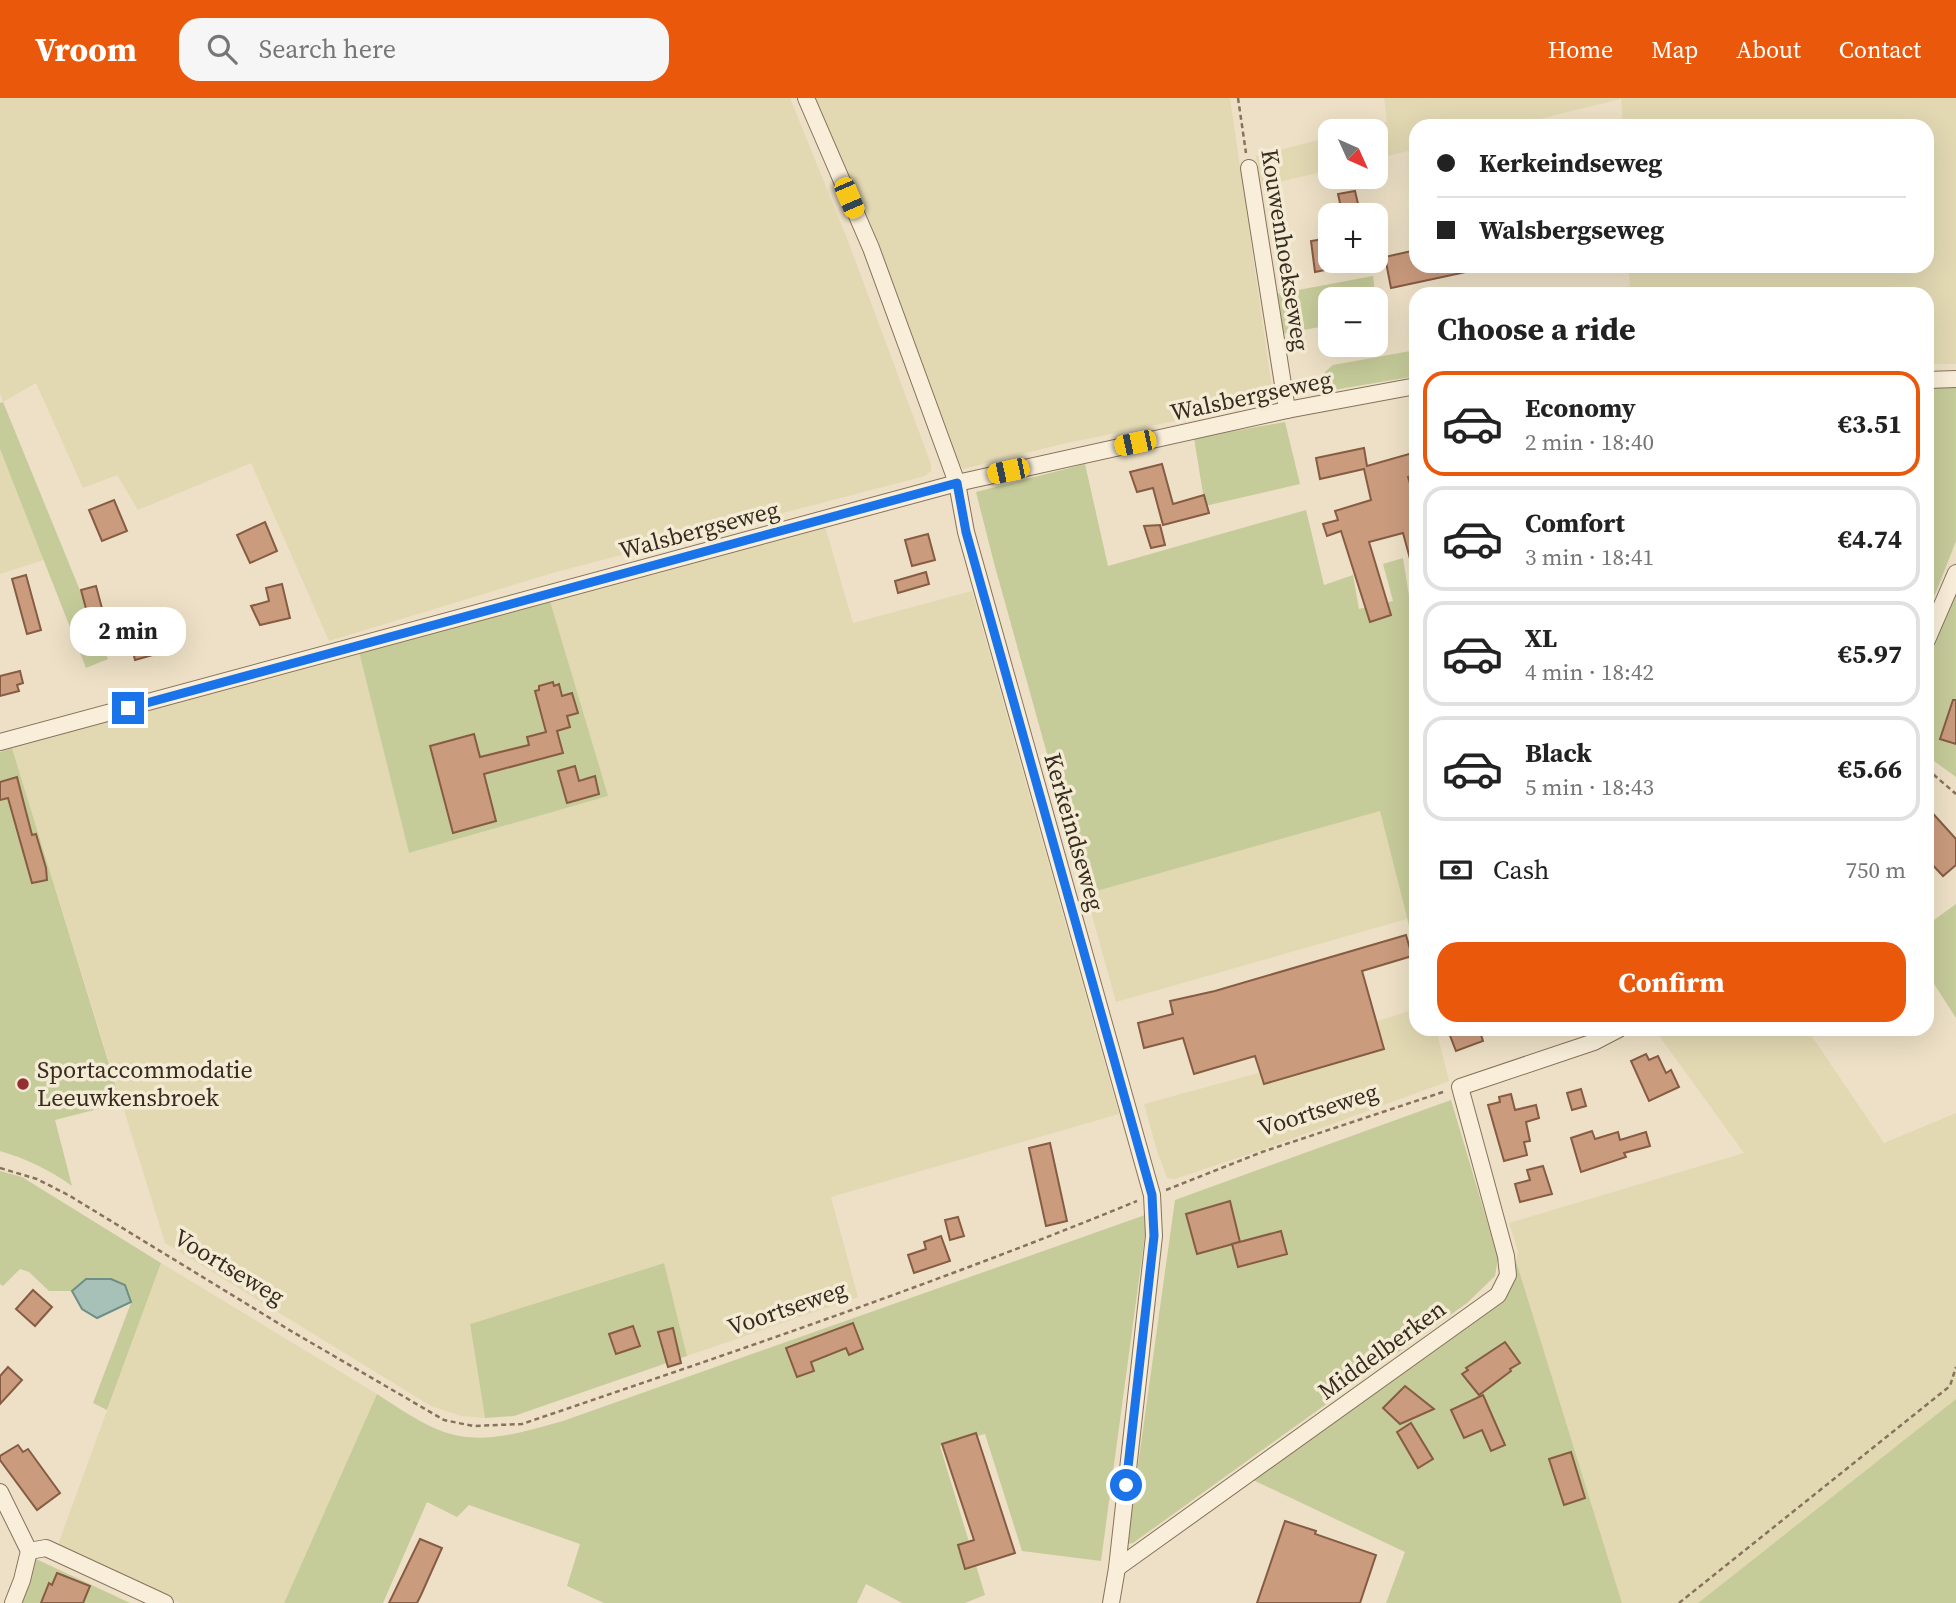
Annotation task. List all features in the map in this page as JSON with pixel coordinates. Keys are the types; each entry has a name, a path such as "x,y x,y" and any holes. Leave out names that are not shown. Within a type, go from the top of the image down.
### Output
{"street":[{"name":"Kerkeindseweg","path":"806,98 871,248 957,483 966,532 1152,1195 1154,1236 1111,1603"},
{"name":"Kouwenhoekseweg","path":"1249,168 1287,410"},
{"path":"1934,380 1956,379"},
{"name":"Walsbergseweg","path":"0,743 957,483 1287,410 1409,387"},
{"path":"1934,624 1956,573"},
{"path":"1460,1087 1606,1036"},
{"name":"Middelberken","path":"1117,1568 1498,1294 1508,1275 1506,1256 1460,1087"},
{"path":"0,1492 29,1551 13,1603"},
{"path":"29,1551 46,1548 165,1603"}],"path":[{"name":"Kouwenhoekseweg","path":"1238,98 1249,168"},
{"path":"1934,775 1956,794"},
{"name":"Voortseweg","path":"0,1168 37,1179 70,1196 291,1331 444,1420 473,1426 522,1424 924,1284 1262,1152 1460,1087"},
{"path":"1679,1603 1950,1386 1956,1367"}],"shaded area":[{"path":"0,98 790,98 848,241 931,464 931,471 925,476 556,572 329,641 251,463 138,510 117,475 83,488 36,383 3,402 0,393"},
{"path":"814,98 1230,98 1272,399 1062,444 963,469 953,456"},
{"path":"1384,98 1956,98 1956,364 1934,364 1934,287 1630,287 1629,273 1934,273 1934,119 1622,119 1621,99 1540,119 1409,119 1409,151 1388,156 1388,119"},
{"path":"1318,140 1318,173 1262,186 1256,156"},
{"path":"0,449 44,560 0,574"},
{"path":"825,526 853,623 972,591 1119,1114 831,1197 858,1297 687,1356 663,1263 470,1324 485,1418 461,1416 431,1406 165,1243 12,748 359,652 409,853 607,796 550,601"},
{"path":"1381,810 1407,919 1116,1002 1086,894"},
{"path":"1409,1011 1409,1036 1438,1036 1449,1081 1264,1149 1175,1179 1167,1178 1144,1104 1262,1072 1258,1058"},
{"path":"1659,1036 1812,1036 1884,1143 1956,1113 1956,1399 1698,1603 1622,1603 1516,1261 1518,1251 1509,1223 1744,1153"},
{"path":"161,1263 377,1394 284,1603 180,1603 57,1547"}],"green space":[{"path":"1373,276 1374,287 1318,287 1318,327 1283,334 1277,294"},
{"path":"1409,351 1409,377 1322,392 1325,372 1333,365"},
{"path":"1956,384 1956,541 1934,597 1934,385"},
{"path":"3,402 108,659 86,668 0,449 0,403"},
{"path":"1285,422 1300,484 1205,506 1194,438"},
{"path":"1085,464 1108,566 1306,510 1324,585 1353,575 1359,609 1393,601 1383,564 1403,558 1409,596 1409,925 1380,811 1086,894 976,492"},
{"path":"1956,591 1956,777 1934,761 1934,644"},
{"path":"550,601 608,796 409,853 359,652"},
{"path":"12,748 121,1103 55,1120 72,1186 38,1165 0,1151 0,752"},
{"path":"1956,904 1956,1018 1934,984 1934,920"},
{"path":"1451,1100 1498,1258 1495,1276 1467,1303 1133,1543 1127,1544 1175,1200"},
{"path":"0,1171 22,1177 161,1263 107,1410 93,1403 131,1303 125,1285 87,1279 72,1291 49,1291 29,1272 20,1269 3,1286 0,1284"},
{"path":"1145,1215 1147,1220 1101,1561 1022,1551 985,1434 940,1446 985,1595 965,1603 902,1603 866,1584 857,1603 604,1603 567,1586 580,1544 469,1505 457,1517 427,1502 383,1603 284,1603 377,1394 407,1414 454,1435 486,1438 517,1433 563,1421"},
{"path":"1516,1261 1622,1603 1386,1603 1405,1552 1253,1480 1513,1276"},
{"path":"664,1263 687,1356 514,1416 485,1418 470,1324"},
{"path":"1956,1399 1956,1603 1698,1603"},
{"path":"34,1558 130,1603 20,1603"}],"water":[{"path":"86,1279 111,1279 125,1285 131,1302 97,1318 82,1309 72,1291"}],"building":[{"path":"1355,191 1358,203 1340,203 1338,194"},
{"path":"1318,240 1318,271 1315,272 1311,241"},
{"path":"1409,252 1409,273 1461,273 1391,288 1388,256"},
{"path":"1364,448 1367,466 1409,454 1409,555 1403,533 1369,542 1391,615 1370,622 1341,531 1327,536 1323,524 1338,520 1335,511 1371,500 1364,469 1320,479 1316,458"},
{"path":"1162,464 1173,504 1204,495 1209,513 1163,525 1153,488 1137,492 1130,472"},
{"path":"114,500 127,531 102,541 89,510"},
{"path":"265,522 277,551 250,563 237,535"},
{"path":"1160,525 1165,545 1151,548 1144,526"},
{"path":"928,534 935,560 912,566 905,540"},
{"path":"926,572 929,584 898,593 895,581"},
{"path":"26,575 41,630 27,634 12,579"},
{"path":"282,584 290,618 260,625 251,606 269,601 266,588"},
{"path":"96,586 103,612 88,616 81,590"},
{"path":"113,617 120,642 105,645 99,621"},
{"path":"149,630 156,654 135,660 129,635"},
{"path":"20,671 23,683 17,685 19,691 0,696 0,676"},
{"path":"553,682 554,686 559,684 562,696 572,693 578,713 567,716 570,727 557,731 563,753 484,774 496,821 453,833 430,746 474,734 480,757 529,745 527,737 546,732 535,691 539,690 539,686"},
{"path":"1953,700 1956,700 1956,744 1940,739"},
{"path":"575,766 579,781 595,776 599,794 567,803 558,771"},
{"path":"17,777 32,835 36,834 46,868 47,880 32,883 8,798 0,800 0,782"},
{"path":"1934,815 1956,839 1956,865 1943,876 1934,866"},
{"path":"1406,935 1409,946 1409,957 1362,971 1384,1049 1264,1084 1255,1056 1194,1074 1183,1038 1144,1048 1138,1023 1173,1014 1170,1001 1215,991"},
{"path":"1450,1036 1481,1036 1483,1041 1456,1051"},
{"path":"1646,1054 1649,1060 1658,1056 1666,1073 1671,1070 1679,1087 1649,1101 1631,1061"},
{"path":"1581,1089 1586,1106 1572,1110 1567,1093"},
{"path":"1511,1094 1515,1110 1536,1105 1539,1118 1526,1122 1530,1141 1524,1142 1527,1155 1504,1161 1488,1105 1500,1102 1499,1097"},
{"path":"1592,1131 1595,1139 1618,1132 1620,1140 1646,1132 1650,1146 1624,1153 1626,1157 1581,1172 1571,1138"},
{"path":"1050,1143 1067,1221 1046,1226 1029,1148"},
{"path":"1543,1166 1552,1194 1520,1202 1515,1184 1530,1180 1527,1170"},
{"path":"1230,1201 1240,1242 1197,1254 1186,1214"},
{"path":"958,1217 964,1236 950,1240 945,1220"},
{"path":"1281,1231 1287,1254 1238,1267 1232,1244"},
{"path":"941,1236 950,1261 914,1273 908,1255 926,1249 924,1242"},
{"path":"33,1290 52,1307 35,1326 16,1309"},
{"path":"853,1323 863,1349 849,1355 846,1348 811,1362 814,1371 797,1377 786,1348"},
{"path":"633,1326 640,1346 616,1354 609,1334"},
{"path":"673,1328 681,1363 668,1367 658,1332"},
{"path":"1505,1342 1520,1363 1479,1395 1462,1374 1468,1370 1466,1368"},
{"path":"8,1367 22,1380 0,1404 0,1376"},
{"path":"1405,1386 1434,1409 1400,1424 1383,1408"},
{"path":"1483,1395 1505,1445 1491,1451 1482,1430 1464,1438 1451,1410"},
{"path":"1411,1423 1433,1459 1418,1468 1397,1432"},
{"path":"976,1433 1015,1553 965,1569 958,1545 974,1540 942,1444"},
{"path":"18,1445 23,1452 28,1449 60,1493 37,1510 0,1460 0,1456"},
{"path":"1571,1452 1585,1498 1564,1505 1549,1459"},
{"path":"1285,1521 1376,1555 1360,1603 1257,1603"},
{"path":"420,1539 442,1548 421,1595 417,1603 389,1603"},
{"path":"57,1573 90,1586 83,1603 41,1603 49,1583 52,1585"}],"place":[{"name":"Sportaccommodatie Leeuwkensbroek","path":"23,1084"}],"route":[{"path":"128,708 957,483 966,532 1152,1195 1154,1236 1126,1485"}]}
